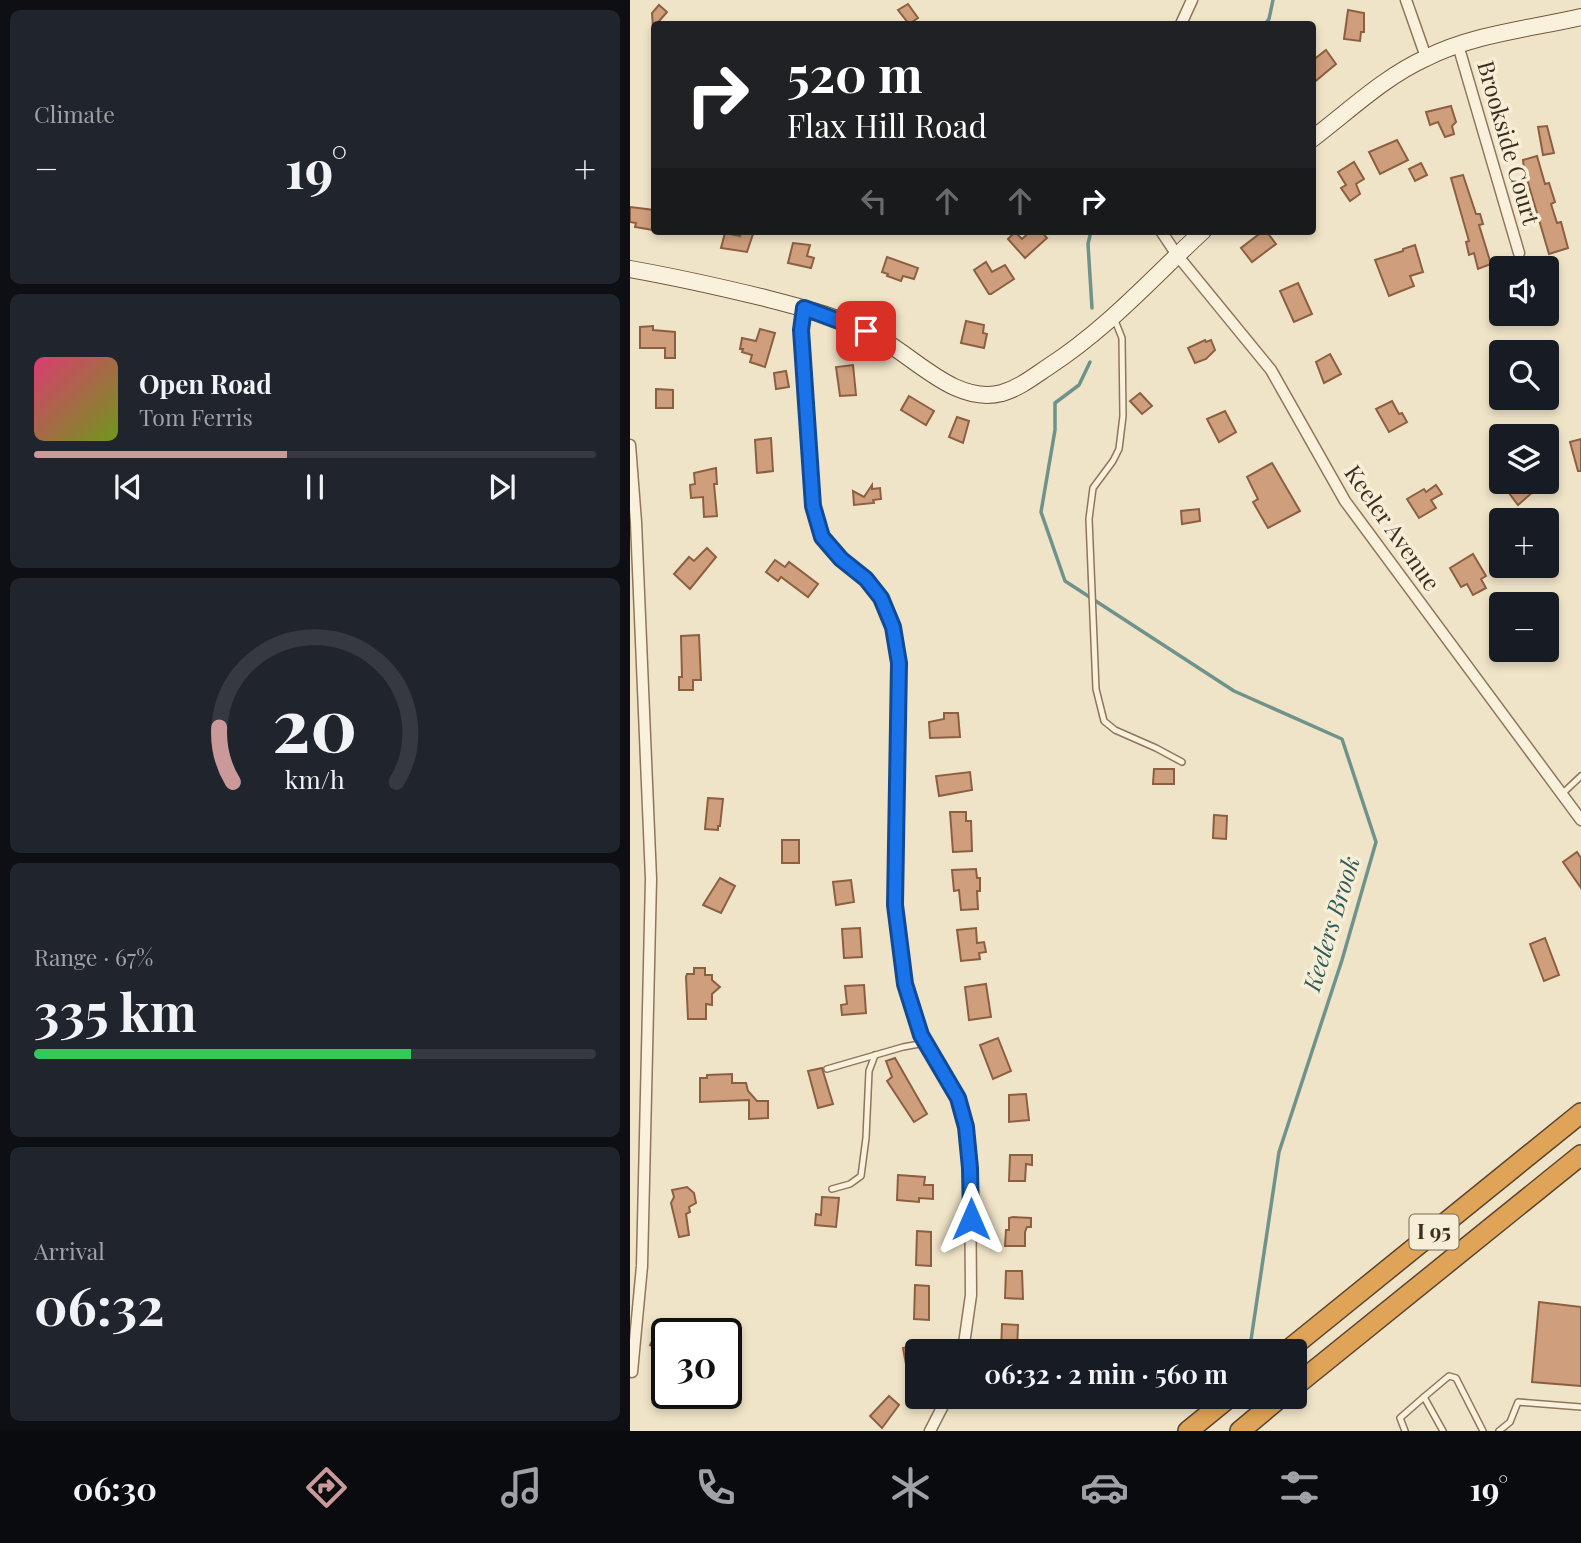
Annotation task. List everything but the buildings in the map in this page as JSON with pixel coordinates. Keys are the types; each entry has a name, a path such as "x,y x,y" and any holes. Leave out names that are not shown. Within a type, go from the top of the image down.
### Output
{"highway":[{"name":"I 95","path":"1302,1339 1581,1113"},
{"name":"I 95","path":"1307,1376 1581,1155"},
{"path":"1188,1431 1215,1409"},
{"path":"1240,1431 1266,1409"}],"main road":[{"path":"1316,136 1404,69 1426,57 1458,45 1581,17"},
{"path":"630,269 695,281 804,308 852,324 880,338 947,383 974,393 1002,393 1019,386 1067,354 1114,318 1199,235"}],"street":[{"path":"1182,21 1192,0"},
{"path":"1406,0 1426,57"},
{"name":"Brookside Court","path":"1458,45 1519,254"},
{"name":"Keeler Avenue","path":"1164,235 1270,370 1345,501 1581,820"},
{"path":"804,308 801,330 813,506 822,537 841,559 866,579 881,598 893,627 899,663 895,905 905,984 921,1035 958,1098 966,1127 970,1168 971,1296 965,1339"},
{"path":"630,445 636,522 651,879 642,1266 632,1372"},
{"path":"930,1431 941,1409"}],"lane":[{"path":"1114,318 1122,338 1123,416 1119,449 1093,488 1089,519 1094,586 1096,690 1104,722 1182,762"},
{"path":"1562,794 1581,776"},
{"path":"827,1069 925,1042"},
{"path":"832,1189 850,1184 860,1176 866,1138 869,1071 875,1055"},
{"path":"1405,1431 1400,1418 1449,1376 1453,1376 1483,1431"},
{"path":"1424,1397 1443,1431"},
{"path":"1499,1431 1510,1422 1518,1402 1581,1407"}],"waterway":[{"name":"Keelers Brook","path":"1267,21 1273,0"},
{"name":"Keelers Brook","path":"1090,235 1088,244 1092,308"},
{"name":"Keelers Brook","path":"1090,362 1079,385 1055,403 1055,430 1041,512 1065,581 1234,691 1342,739 1376,842 1342,960 1279,1152 1251,1339"}],"route":[{"path":"866,331 804,308 801,330 813,506 822,537 841,559 866,579 881,598 893,627 899,663 895,905 905,984 921,1035 958,1098 966,1127 971,1219"}]}
